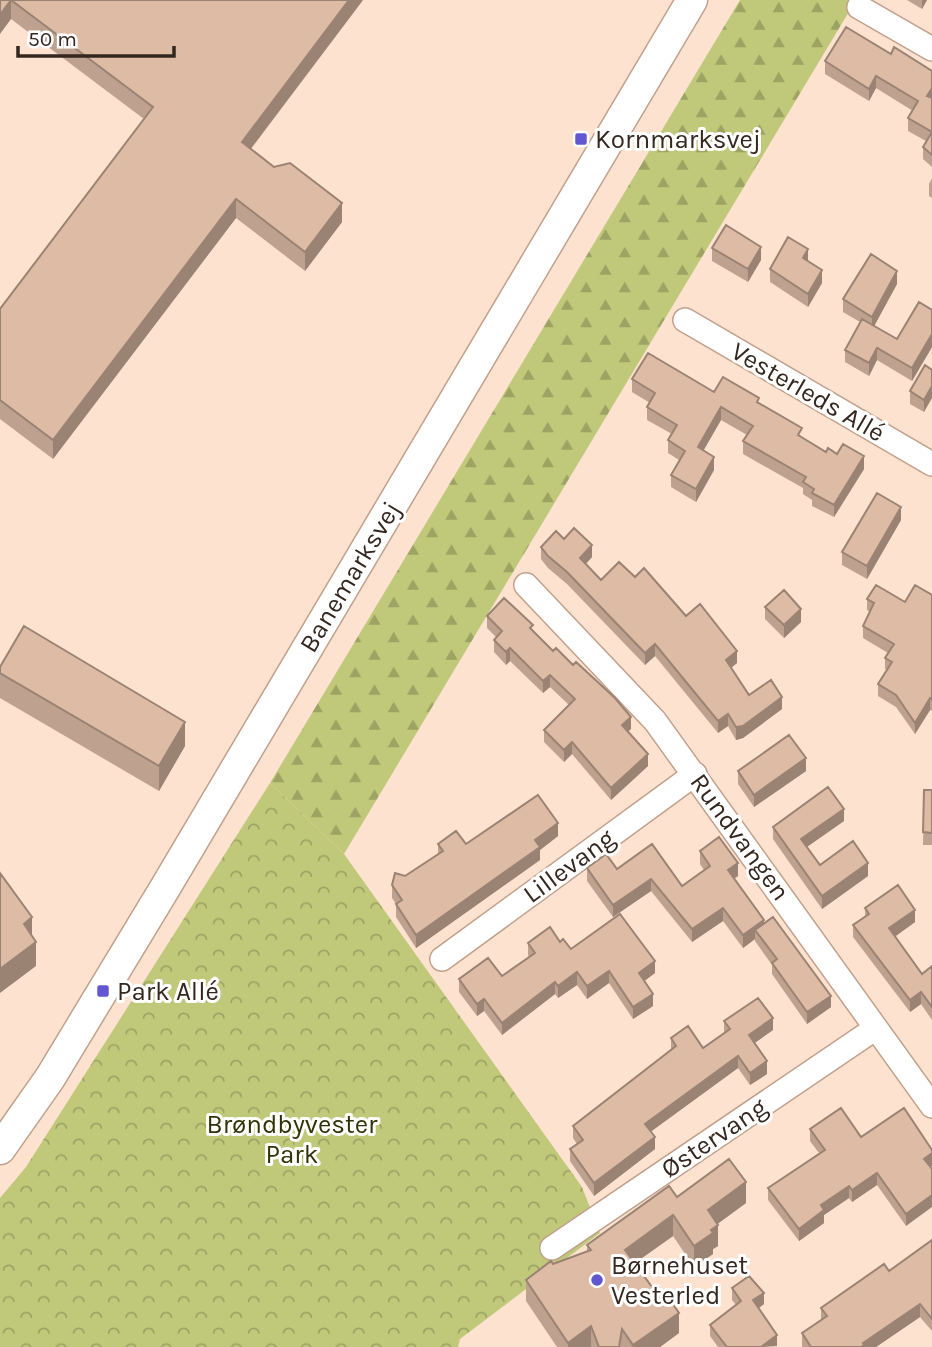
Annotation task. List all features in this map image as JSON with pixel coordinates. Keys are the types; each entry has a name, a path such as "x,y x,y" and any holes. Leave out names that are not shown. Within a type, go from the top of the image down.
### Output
{"street":[{"name":"Banemarksvej","path":"0,1149 50,1078 199,832 692,0"},
{"path":"859,8 932,49"},
{"name":"Vesterleds Allé","path":"685,320 932,464"},
{"name":"Rundvangen","path":"526,585 656,721 932,1106"},
{"name":"Lillevang","path":"442,959 695,774"},
{"name":"Østervang","path":"552,1248 876,1028"}],"green space":[{"path":"740,0 856,0 344,854 270,783"},
{"name":"Brøndbyvester Park","path":"270,783 344,854 582,1187 600,1233 460,1339 458,1347 0,1347 0,1198 26,1167"}],"building":[{"path":"0,0 11,0 0,15"},
{"path":"11,0 349,0 242,142 274,167 290,163 342,203 305,252 236,199 53,440 0,400 0,309 153,107"},
{"path":"846,27 891,54 894,47 932,71 932,88 927,96 932,98 932,132 908,118 918,101 876,76 869,89 825,61"},
{"path":"932,132 932,155 923,147"},
{"path":"726,225 761,247 748,269 712,248"},
{"path":"788,237 808,249 803,258 822,270 808,294 770,269"},
{"path":"871,254 897,271 872,317 843,299"},
{"path":"919,302 932,310 932,334 912,368 877,348 869,363 845,350 862,319 897,339"},
{"path":"648,353 714,392 723,377 759,398 757,402 802,428 798,435 826,452 828,448 837,454 843,444 864,456 834,505 812,493 814,489 803,482 806,477 743,441 753,426 721,407 698,447 714,457 696,489 671,475 685,451 668,440 677,425 647,407 655,393 632,379"},
{"path":"925,365 932,370 932,386 924,400 910,391"},
{"path":"877,493 901,507 867,566 842,552"},
{"path":"574,528 592,545 580,558 601,580 619,562 635,577 644,568 686,616 700,604 737,651 726,660 749,695 771,680 782,697 743,726 736,727 728,714 718,721 655,644 645,653 541,547 556,531 564,539"},
{"path":"876,585 905,602 915,585 932,595 932,700 930,698 915,723 896,695 878,684 892,662 885,658 894,644 863,626 874,603 867,599"},
{"path":"784,590 801,609 784,625 765,607"},
{"path":"504,598 533,625 530,628 553,651 556,648 573,665 576,662 615,698 631,717 622,725 648,754 611,788 572,742 564,750 544,730 575,699 550,675 543,681 510,648 506,652 494,640 502,631 487,616"},
{"path":"24,626 185,722 159,766 0,673 0,667"},
{"path":"789,735 806,758 754,795 738,771"},
{"path":"828,787 844,809 801,839 820,865 853,841 868,863 822,896 773,827"},
{"path":"924,790 932,790 932,833 923,832"},
{"path":"538,795 558,823 535,840 540,847 416,935 396,904 402,900 392,885 395,873 405,876 443,851 438,844 456,831 466,844"},
{"path":"719,837 738,863 728,870 764,920 743,935 723,908 692,929 651,879 613,905 587,868 606,854 617,869 652,844 682,886 710,866 700,851"},
{"path":"0,873 32,917 24,924 36,942 0,969"},
{"path":"898,885 915,910 889,928 922,974 932,966 932,1007 921,992 910,1000 853,925 869,914 865,908"},
{"path":"620,914 655,961 639,973 653,994 633,1007 609,971 587,986 577,972 558,986 555,982 502,1023 484,999 477,1004 459,979 488,958 502,976 535,953 528,943 550,927 560,942 563,939 571,949"},
{"path":"773,917 831,996 807,1012 772,963 777,959 755,930"},
{"path":"758,998 773,1018 749,1035 767,1061 750,1073 738,1056 645,1124 655,1137 594,1183 570,1149 583,1140 573,1126 676,1046 671,1038 688,1026 703,1048 730,1029 724,1021"},
{"path":"841,1108 861,1137 904,1108 932,1150 924,1159 932,1169 932,1195 906,1214 877,1173 852,1190 849,1186 821,1205 824,1210 799,1229 768,1188 825,1150 810,1129"},
{"name":"Børnehuset Vesterled","path":"729,1159 746,1182 708,1210 718,1225 711,1230 713,1233 694,1246 673,1215 625,1250 660,1298 666,1294 679,1313 633,1345 622,1329 619,1347 599,1347 591,1326 568,1343 526,1280 551,1261 553,1264 591,1250 587,1245 669,1186 677,1197"},
{"path":"932,1240 932,1319 920,1304 861,1347 811,1347 802,1333 827,1316 821,1308 884,1264 889,1271"},
{"path":"749,1276 764,1293 753,1300 777,1335 761,1347 727,1347 710,1325 741,1301 732,1288"}],"place":[{"name":"Kornmarksvej","path":"581,139"},
{"name":"Park Allé","path":"103,991"},
{"name":"Børnehuset Vesterled","path":"597,1280"}]}
